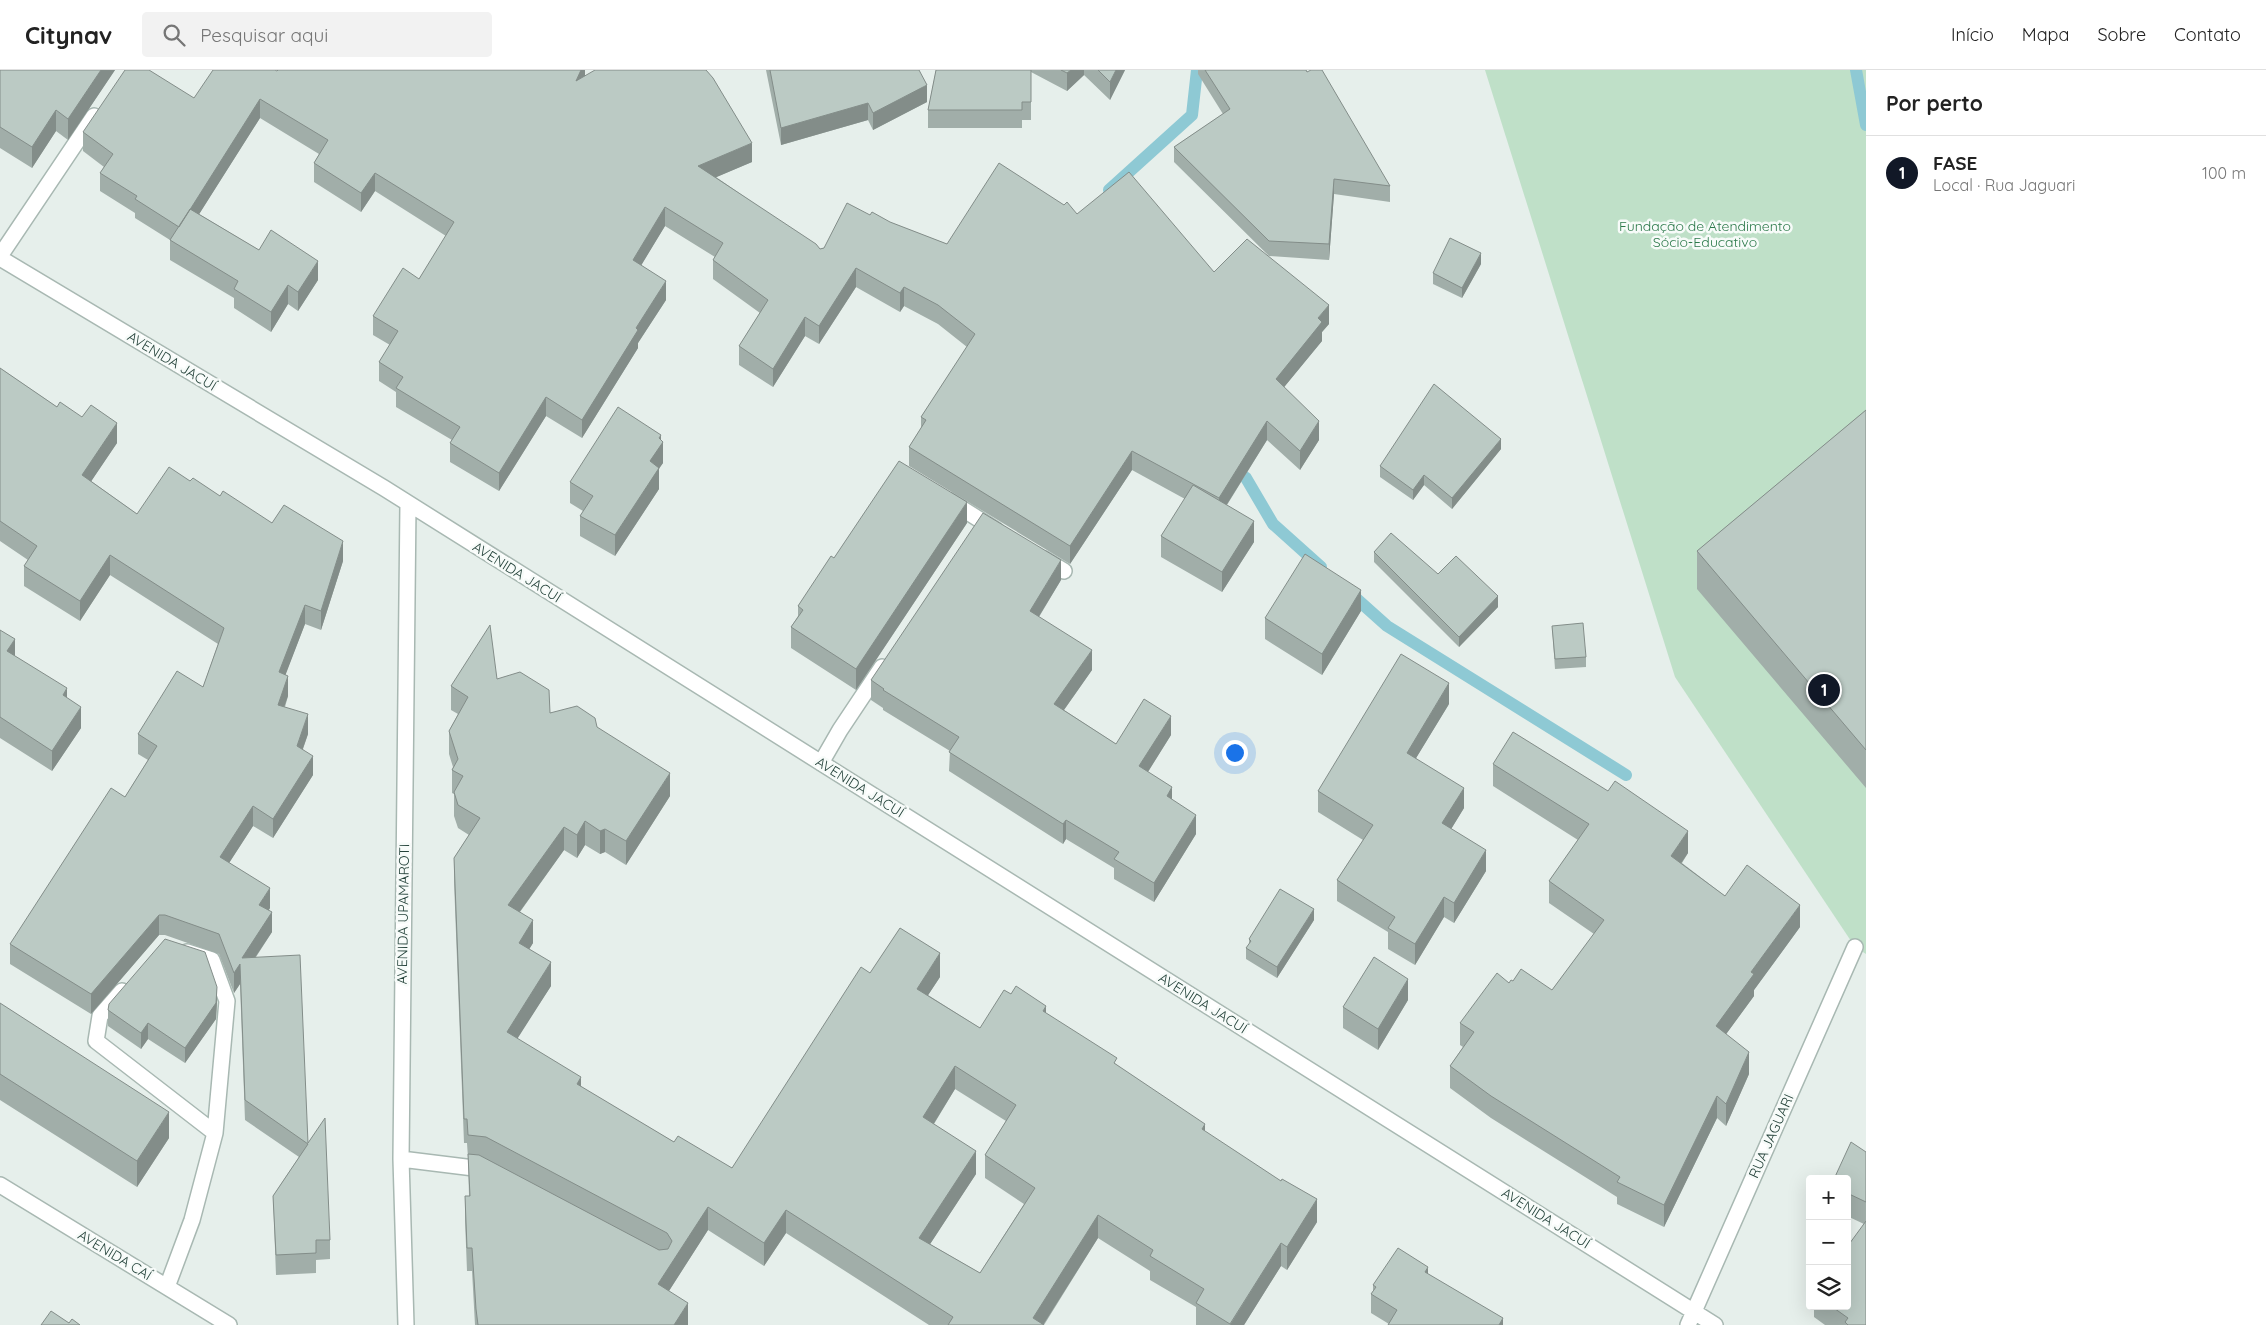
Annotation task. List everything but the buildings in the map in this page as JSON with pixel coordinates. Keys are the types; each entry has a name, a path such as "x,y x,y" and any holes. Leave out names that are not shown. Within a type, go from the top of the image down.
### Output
{"street":[{"path":"0,257 103,103"},
{"name":"AVENIDA JACUÍ","path":"0,257 408,504 822,763 1691,1318 1715,1325"},
{"path":"940,495 1005,535"},
{"name":"AVENIDA UPAMAROTI","path":"406,1325 400,1159 408,504"},
{"path":"969,536 980,520"},
{"path":"1030,551 1064,571"},
{"path":"822,763 840,730 888,658"},
{"path":"167,1287 192,1220 216,1132 227,1001 212,960 171,947"},
{"name":"RUA JAGUARI","path":"1691,1318 1855,947"},
{"path":"131,980 100,1016 96,1040 216,1132"},
{"path":"400,1159 482,1169 499,1178"},
{"name":"AVENIDA CAÍ","path":"0,1185 167,1287 210,1320 229,1325"}],"green space":[{"name":"Fundação de Atendimento Sócio-Educativo","path":"1485,70 1866,70 1866,954 1855,947 1675,677"}],"waterway":[{"path":"1109,190 1192,115 1197,70"},
{"path":"1856,70 1866,125"},
{"path":"1230,467 1246,478 1273,524 1321,567"},
{"path":"1349,592 1387,626 1626,775"}],"place":[{"name":"FASE","path":"1824,690"}]}
